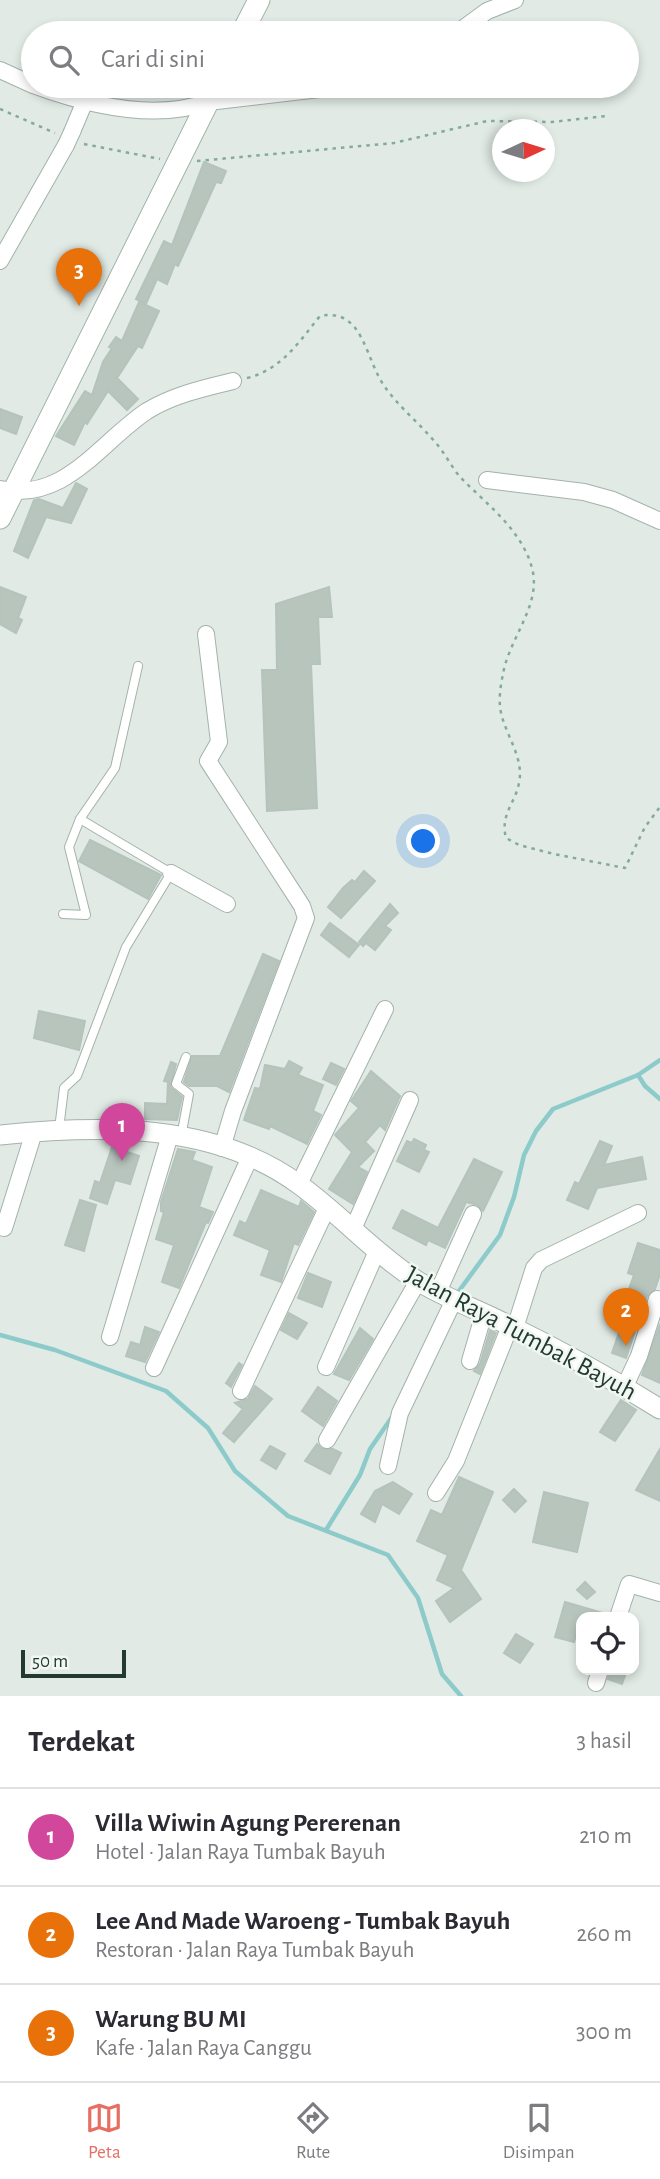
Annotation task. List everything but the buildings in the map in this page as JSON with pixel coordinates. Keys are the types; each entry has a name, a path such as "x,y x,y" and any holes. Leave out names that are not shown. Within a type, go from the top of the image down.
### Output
{"main road":[{"path":"248,21 258,0"},
{"path":"0,519 6,490 210,98"}],"street":[{"path":"473,21 487,11 515,0"},
{"path":"0,70 21,79"},
{"path":"75,98 157,109 188,109 206,98"},
{"path":"0,261 69,139 85,101"},
{"path":"6,490 49,486 65,478 147,411 190,391 233,382"},
{"path":"487,480 584,492 613,500 660,521"},
{"path":"206,634 219,742 208,761 302,906 306,918 222,1148"},
{"path":"171,873 227,904"},
{"path":"299,1184 385,1009"},
{"path":"352,1229 410,1100"},
{"name":"Jalan Raya Tumbak Bayuh","path":"0,1135 59,1129 176,1136 250,1157 299,1184 377,1251 418,1281 513,1327 624,1388 659,1404"},
{"path":"5,1228 34,1132"},
{"path":"110,1337 176,1136"},
{"path":"154,1368 250,1157"},
{"path":"241,1391 327,1208"},
{"path":"436,1493 456,1461 513,1327 534,1268 541,1260 638,1213"},
{"path":"388,1466 400,1413 446,1296 473,1214"},
{"path":"326,1367 377,1251"},
{"path":"327,1440 418,1281"},
{"path":"624,1388 639,1356 657,1299"},
{"path":"470,1361 484,1313"},
{"path":"620,1612 629,1584 660,1593"}],"lane":[{"path":"63,914 86,915 69,847 80,819 115,768 138,666"},
{"path":"59,1129 64,1088 77,1076 126,947 171,873 80,819"},
{"path":"176,1136 189,1094 176,1084 186,1057"}],"path":[{"path":"0,109 69,139 176,163 394,143 487,121 552,122 606,116"},
{"path":"233,382 267,374 291,352 320,316 344,316 355,324 383,385 436,443 461,478 509,526 531,567 534,588 530,607 503,673 500,706 519,765 519,782 503,825 506,838 519,845 554,854 625,868 645,827 660,807"}],"waterway":[{"path":"456,1295 500,1235 514,1197 524,1155 536,1131 553,1109 638,1075 660,1060"},
{"path":"638,1075 645,1086 660,1099"},
{"path":"0,1335 55,1350 166,1391 208,1428 235,1471 288,1516 388,1555 418,1598 442,1674 461,1696"},
{"path":"326,1530 360,1475 370,1449 392,1417"}],"place":[{"name":"Warung BU MI","path":"79,306"},
{"name":"Villa Wiwin Agung Pererenan","path":"122,1161"},
{"name":"Lee And Made Waroeng - Tumbak Bayuh","path":"626,1346"}]}
